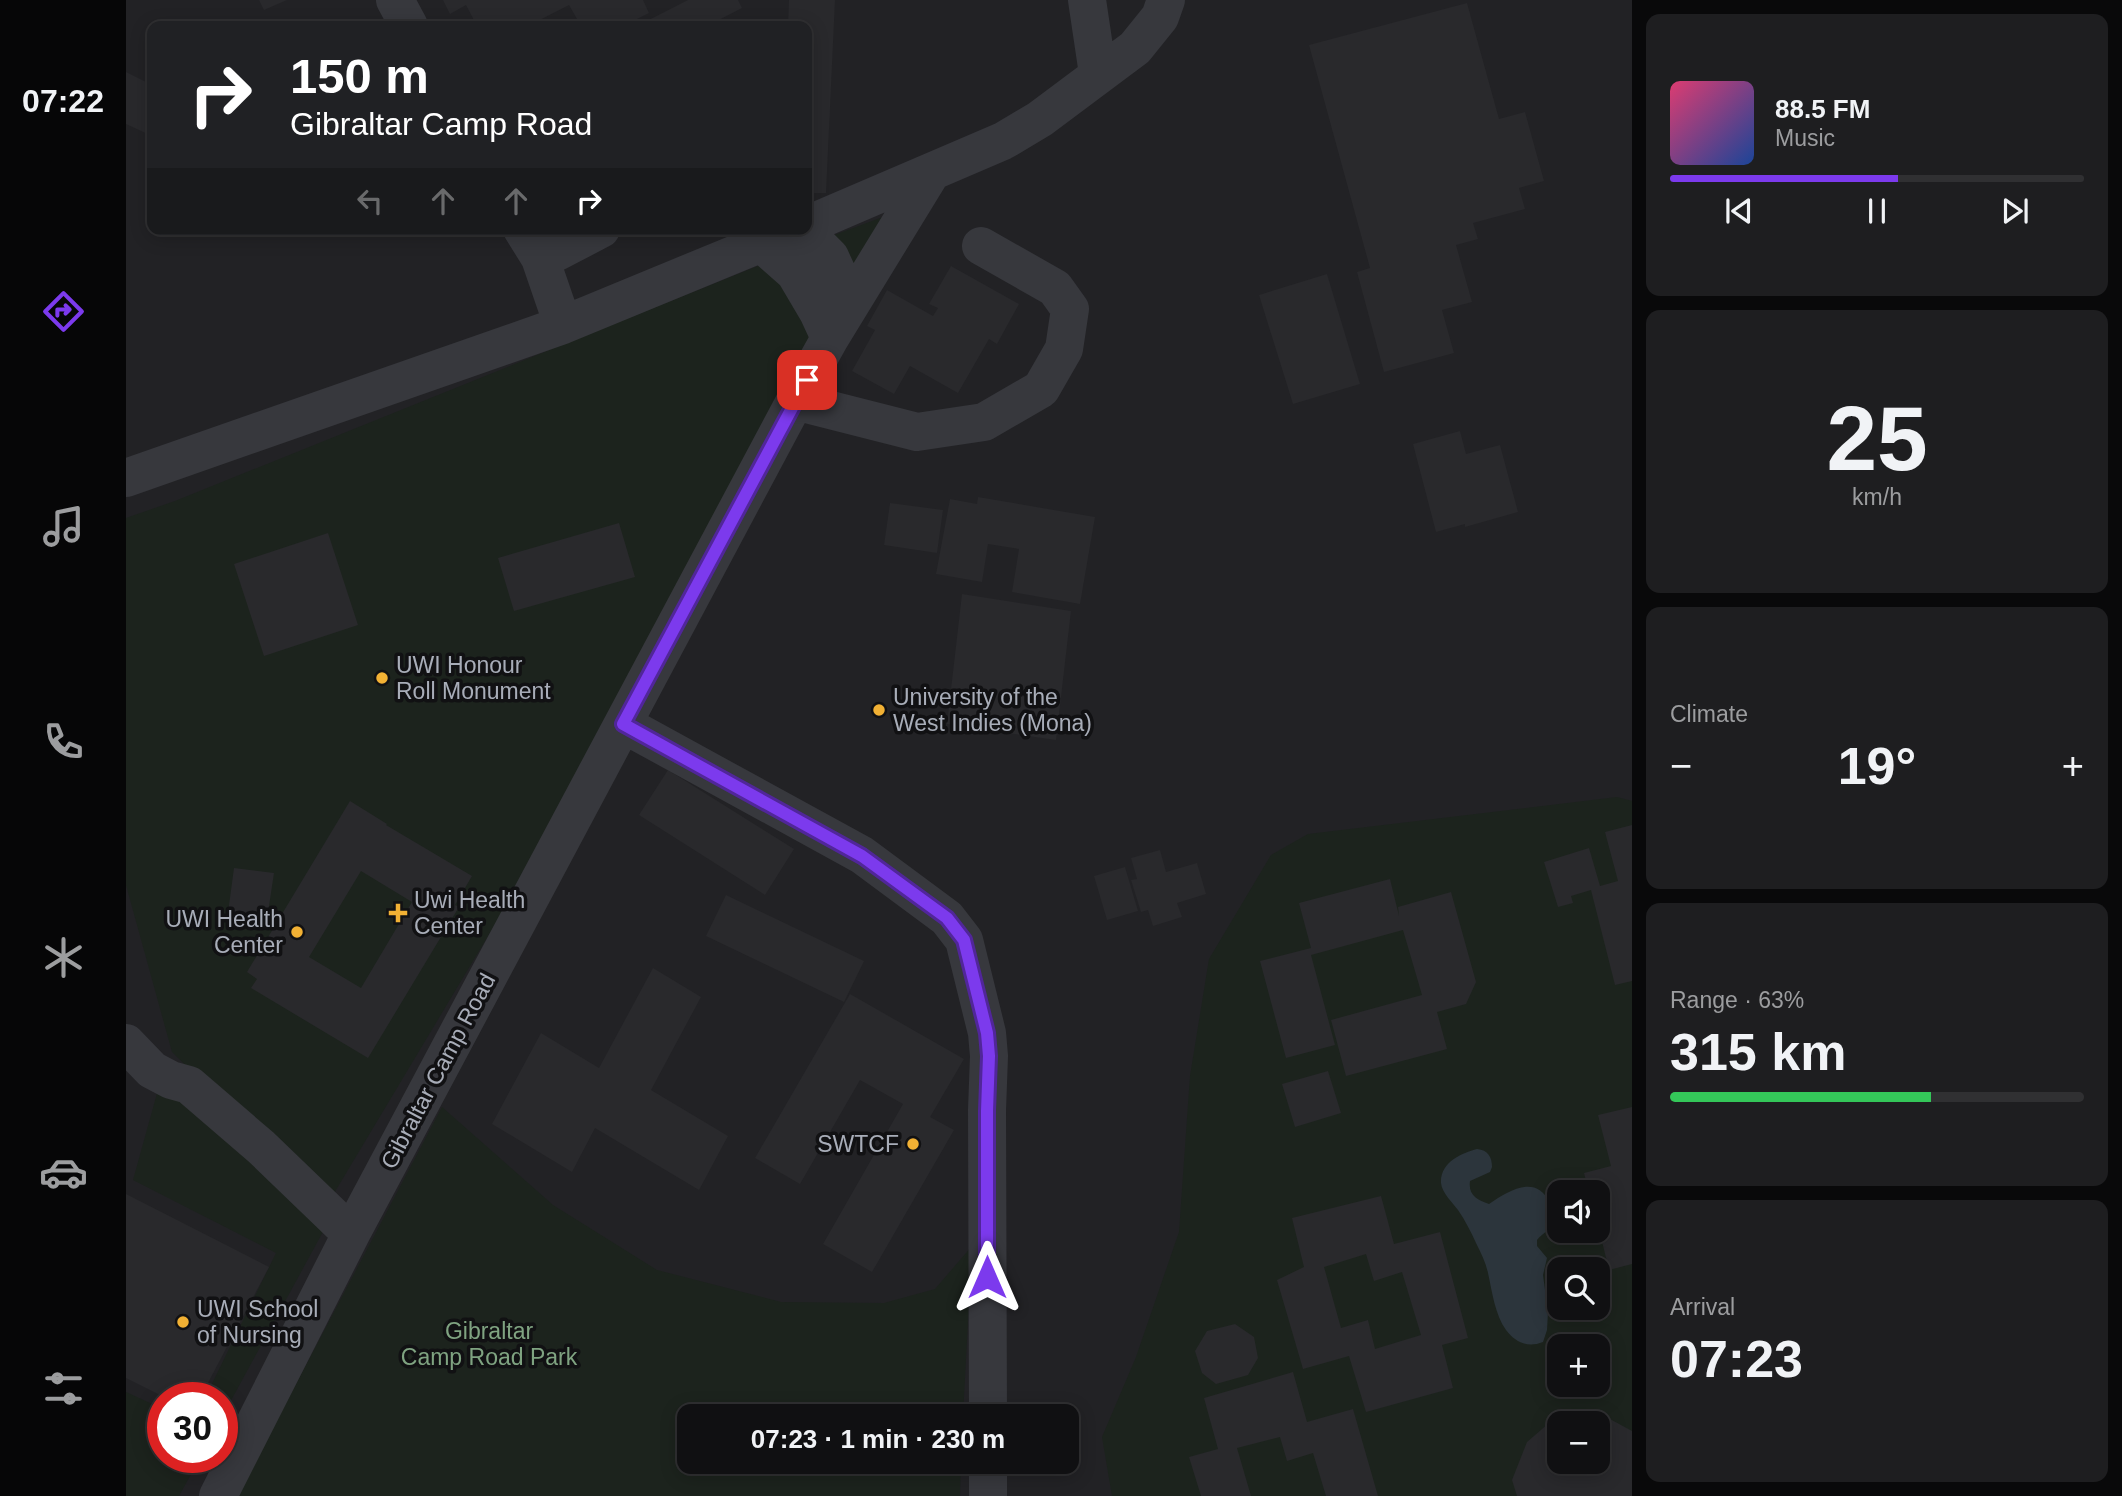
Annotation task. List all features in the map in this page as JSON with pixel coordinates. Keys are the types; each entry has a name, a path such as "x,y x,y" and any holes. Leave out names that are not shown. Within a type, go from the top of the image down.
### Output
{"street":[{"path":"395,0 406,21"},
{"path":"1087,0 1098,74"},
{"path":"812,223 1003,141 1040,119 1135,48 1160,17 1166,0"},
{"name":"Gibraltar Camp Road","path":"218,1496 352,1232 795,401 830,338 931,173"},
{"path":"563,325 531,244 573,235"},
{"path":"126,478 563,325 781,235"},
{"path":"808,235 830,257 851,303"},
{"path":"761,243 795,273 830,338"},
{"path":"795,401 917,432 984,422 1041,389 1064,349 1070,309 1055,288 981,246"},
{"path":"623,724 862,856 947,918 964,940 987,1033 989,1056 988,1404"},
{"path":"126,1042 152,1070 171,1080 189,1085 261,1147 342,1226 352,1232"},
{"path":"988,1474 988,1496"}],"shaded area":[{"name":"University of the West Indies (Mona)","path":"126,0 1632,0 1632,1496 126,1496"},
{"path":"1477,1149 1484,1151 1491,1160 1490,1172 1470,1181 1470,1190 1481,1201 1489,1204 1521,1187 1537,1189 1547,1198 1547,1231 1537,1240 1537,1246 1547,1258 1543,1275 1548,1320 1543,1342 1523,1343 1514,1338 1502,1324 1481,1254 1463,1218 1442,1187 1444,1169 1465,1153"}],"green space":[{"name":"UWI Honour Roll Monument","path":"899,211 546,839 327,1205 172,1052 126,885 126,518 175,501"},
{"path":"1617,797 1632,801 1632,1496 1112,1496 1102,1437 1136,1357 1179,1232 1190,1076 1209,959 1271,855 1308,834"},
{"path":"161,1079 325,1228 238,1388 238,1382 213,1382 276,1253 133,1180"},
{"name":"Gibraltar Camp Road Park","path":"442,1107 553,1205 657,1270 781,1302 884,1303 935,1289 972,1246 964,1404 677,1404 677,1474 961,1474 960,1496 237,1496"},
{"path":"126,1392 147,1402 147,1473 192,1473 179,1496 126,1496"}],"building":[{"path":"259,0 287,0 264,10"},
{"path":"443,0 643,0 649,13 633,21 578,21 569,5 538,21 474,21 466,5 450,14"},
{"path":"688,0 738,0 742,8 717,21 647,21"},
{"path":"789,0 835,0 826,193 812,193 812,21 788,21"},
{"path":"1467,3 1499,119 1525,112 1544,181 1519,188 1525,209 1473,223 1478,239 1456,245 1472,302 1442,310 1454,353 1384,372 1357,272 1370,268 1309,45"},
{"path":"126,72 147,82 147,134 126,124"},
{"path":"951,266 1019,304 997,344 989,339 958,393 910,366 894,394 852,371 875,330 867,326 887,290 933,316 938,308 929,304"},
{"path":"1327,274 1360,384 1293,404 1259,295"},
{"path":"1460,431 1466,454 1500,445 1518,512 1436,532 1413,444"},
{"path":"978,497 1095,517 1080,604 1012,592 1019,549 988,544 982,582 936,574 950,499 977,504"},
{"path":"890,503 943,510 937,553 884,545"},
{"path":"619,523 635,577 514,611 498,558"},
{"path":"328,533 358,625 264,656 234,564"},
{"path":"962,594 1071,611 1056,740 947,724"},
{"path":"668,770 794,849 765,895 639,815"},
{"name":"UWI Health Center","path":"350,801 472,876 455,905 459,907 368,1058 251,988 257,979 247,972","holes":["361,871 412,902 361,988 309,957"]},
{"path":"1632,825 1632,981 1615,985 1591,890 1571,896 1573,903 1558,907 1544,862 1589,848 1600,886 1618,881 1605,832"},
{"path":"1160,850 1166,872 1197,863 1206,894 1177,903 1182,917 1153,926 1148,910 1141,912 1131,880 1137,879 1131,858"},
{"path":"1125,867 1138,911 1107,920 1094,876"},
{"path":"234,868 274,873 266,926 227,920"},
{"path":"1390,879 1399,916 1398,907 1451,892 1476,982 1466,1004 1437,1012 1447,1049 1346,1076 1331,1020 1422,995 1403,930 1311,955 1335,1045 1286,1058 1260,961 1311,948 1299,903"},
{"path":"726,895 864,961 844,1002 706,936"},
{"path":"653,968 701,997 651,1090 728,1136 699,1190 595,1128 572,1172 492,1124 541,1033 599,1068"},
{"name":"SWTCF","path":"850,994 964,1059 930,1117 954,1130 872,1272 823,1244 903,1104 860,1080 800,1184 755,1158"},
{"path":"1328,1071 1341,1113 1295,1127 1282,1084"},
{"path":"1632,1107 1632,1264 1610,1270 1610,1257 1606,1257 1602,1243 1610,1243 1610,1180 1586,1180 1584,1173 1611,1166 1598,1115"},
{"name":"UWI School of Nursing","path":"126,1194 269,1267 208,1382 147,1382 147,1388 126,1378"},
{"path":"1381,1196 1394,1244 1440,1232 1468,1338 1442,1345 1453,1388 1366,1412 1349,1356 1303,1369 1277,1280 1304,1267 1292,1218","holes":["1366,1254 1374,1281 1402,1272 1421,1335 1375,1349 1368,1320 1341,1328 1324,1267"]},
{"path":"1235,1324 1254,1337 1258,1358 1248,1375 1216,1384 1202,1373 1195,1351 1207,1331"},
{"path":"1293,1372 1307,1422 1353,1409 1378,1496 1326,1496 1313,1453 1287,1461 1280,1437 1237,1448 1251,1496 1201,1496 1189,1457 1218,1449 1204,1398"},
{"path":"1610,1419 1632,1431 1632,1496 1517,1496 1512,1480 1527,1442 1547,1425 1547,1474 1610,1474"}],"place":[{"name":"UWI Honour Roll Monument","path":"382,678"},
{"name":"University of the West Indies (Mona)","path":"879,710"},
{"name":"Uwi Health Center","path":"398,913"},
{"name":"UWI Health Center","path":"297,932"},
{"name":"SWTCF","path":"913,1144"},
{"name":"UWI School of Nursing","path":"183,1322"}],"route":[{"path":"807,380 623,724 862,856 947,918 964,940 987,1033 989,1056 987,1277"}]}
